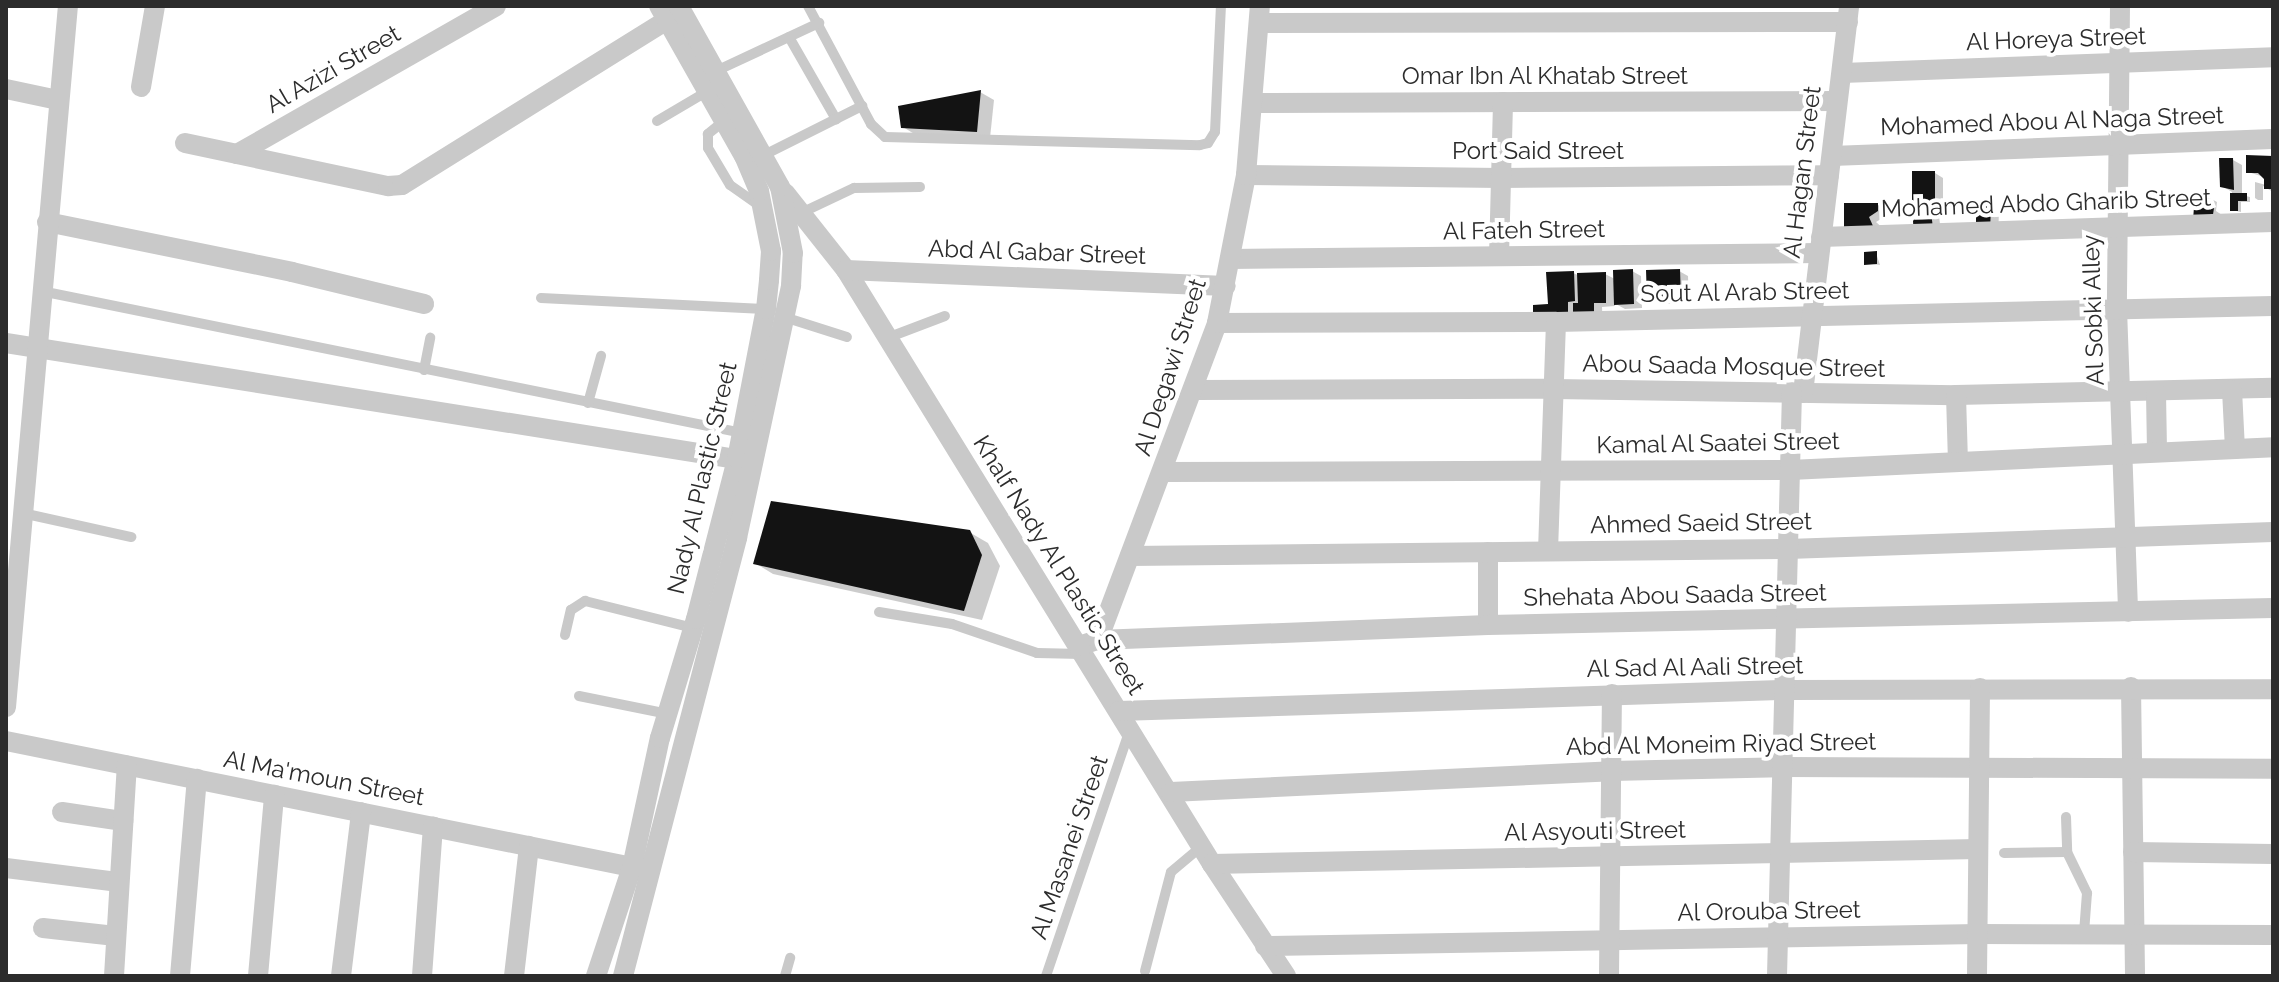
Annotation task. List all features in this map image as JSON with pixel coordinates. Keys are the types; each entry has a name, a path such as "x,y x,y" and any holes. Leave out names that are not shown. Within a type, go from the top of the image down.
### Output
{"street":[{"path":"6,707 17,515 68,6"},
{"path":"141,87 155,6"},
{"name":"Al Azizi Street","path":"237,154 496,6"},
{"name":"Al Sobki Alley","path":"2120,6 2117,309 2128,612"},
{"path":"185,143 388,186 402,185 668,11"},
{"name":"Nady Al Plastic Street","path":"596,976 632,867 668,714 793,253 780,187 764,155 716,71 668,11"},
{"name":"Nady Al Plastic Street","path":"623,976 737,538 775,313 771,251 764,208 744,156 668,11"},
{"path":"1259,15 1848,14"},
{"name":"Al Hagan Street","path":"1777,976 1790,470 1848,14"},
{"name":"Al Degawi Street","path":"1087,647 1130,556 1217,323 1246,175 1259,15"},
{"name":"Al Horeya Street","path":"1842,73 2273,57"},
{"path":"6,89 58,100"},
{"name":"Omar Ibn Al Khatab Street","path":"1253,103 1837,101"},
{"path":"1499,256 1503,102"},
{"name":"Mohamed Abou Al Naga Street","path":"1831,165 2118,143 2273,139"},
{"name":"Port Said Street","path":"1246,175 1501,178 1831,165"},
{"name":"Khalf Nady Al Plastic Street","path":"780,187 846,270 1087,647 1130,730 1286,976"},
{"path":"47,222 292,272 424,304"},
{"name":"Mohamed Abdo Gharib Street","path":"1820,245 2116,225 2273,222"},
{"name":"Al Fateh Street","path":"1230,259 1499,256 1820,245"},
{"name":"Abd Al Gabar Street","path":"846,270 1226,286"},
{"name":"Sout Al Arab Street","path":"1217,323 1556,322 2273,306"},
{"path":"1548,551 1556,322"},
{"path":"6,343 737,459"},
{"name":"Abou Saada Mosque Street","path":"1194,390 1554,389 1956,395 2122,394 2273,388"},
{"path":"2232,390 2235,449"},
{"path":"2156,393 2157,452"},
{"path":"1956,395 1958,462"},
{"name":"Kamal Al Saatei Street","path":"1162,472 1790,470 2273,447"},
{"name":"Ahmed Saeid Street","path":"1130,556 1788,549 2273,532"},
{"path":"1488,552 1488,625"},
{"name":"Shehata Abou Saada Street","path":"1087,647 1488,625 2273,608"},
{"path":"2131,687 2135,976"},
{"path":"1977,976 1980,688"},
{"name":"Al Sad Al Aali Street","path":"1119,711 1784,690 2273,689"},
{"path":"1609,976 1612,694"},
{"name":"Al Ma'moun Street","path":"6,741 632,867"},
{"path":"114,976 127,765"},
{"name":"Abd Al Moneim Riyad Street","path":"1171,792 1611,771 1782,767 2273,769"},
{"path":"180,976 197,779"},
{"path":"258,976 274,795"},
{"path":"62,812 123,821"},
{"path":"341,976 361,812"},
{"path":"422,976 433,826"},
{"path":"514,976 529,846"},
{"name":"Al Asyouti Street","path":"1207,855 1610,856 1978,849"},
{"path":"2133,852 2273,854"},
{"path":"6,868 119,882"},
{"path":"43,928 116,936"},
{"name":"Al Orouba Street","path":"1265,946 1609,938 2084,933 2273,935"}],"lane":[{"path":"808,6 879,134 898,140 1204,145 1215,132 1221,6"},
{"path":"716,71 819,23"},
{"path":"789,37 836,119"},
{"path":"657,121 708,91"},
{"path":"764,155 862,106"},
{"path":"801,213 854,188 920,187"},
{"path":"41,291 742,433"},
{"path":"541,298 775,313 847,337"},
{"path":"887,338 945,316"},
{"path":"424,370 430,338"},
{"path":"588,403 601,356"},
{"path":"17,515 131,537"},
{"path":"565,635 571,610 585,601 693,628"},
{"path":"879,612 952,624 1037,653 1087,647"},
{"path":"579,696 668,714"},
{"name":"Al Masanei Street","path":"1046,976 1130,730"},
{"path":"2066,817 2067,852 2087,893 2084,933"},
{"path":"2004,853 2067,852"},
{"path":"1145,971 1168,877 1174,867 1207,855"},
{"path":"785,976 790,958"}],"building":[{"path":"981,90 977,132 901,128 898,106"},
{"path":"2246,155 2273,156 2272,189 2264,189 2264,179 2258,173 2246,173"},
{"path":"2219,158 2233,158 2234,190 2220,187"},
{"path":"1912,171 1935,171 1935,201 1930,203 1934,237 1914,237 1913,221 1924,204 1912,204"},
{"path":"2230,193 2247,193 2247,201 2238,201 2238,211 2230,211"},
{"path":"2195,194 2209,195 2208,207 2214,208 2212,221 2193,220"},
{"path":"1976,202 1991,204 1990,234 1976,235"},
{"path":"1844,203 1878,203 1878,211 1869,217 1873,226 1844,238"},
{"path":"1877,251 1877,264 1864,265 1864,252"},
{"path":"1633,269 1634,304 1614,305 1613,270"},
{"path":"1680,269 1681,299 1647,300 1646,270"},
{"path":"1574,271 1575,301 1568,302 1568,324 1533,325 1533,305 1548,304 1546,272"},
{"path":"1606,272 1606,303 1594,303 1594,326 1573,326 1573,303 1578,303 1577,273"},
{"path":"771,501 970,530 982,555 964,611 753,564"}]}
